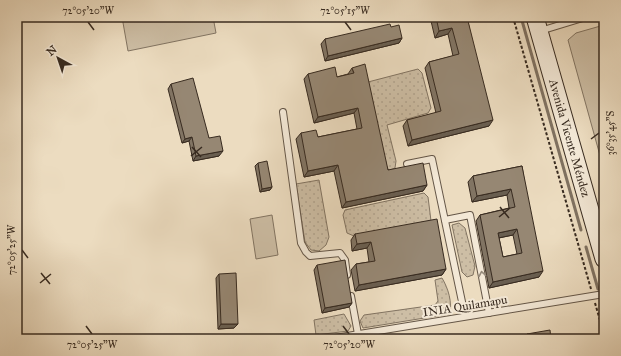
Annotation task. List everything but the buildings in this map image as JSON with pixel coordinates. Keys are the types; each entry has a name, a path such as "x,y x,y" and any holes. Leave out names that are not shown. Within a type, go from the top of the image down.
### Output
{"main road":[{"name":"Avenida Vicente Méndez","path":"537,24 604,259"}],"lane":[{"path":"537,24 586,17"},
{"path":"283,112 301,243 310,256 340,253 345,260 348,282"},
{"path":"407,164 432,158 466,316"},
{"path":"445,220 470,214 489,313"},
{"path":"350,290 358,334"},
{"name":"INIA Quilamapu","path":"329,339 604,294"}],"path":[{"path":"513,17 604,334"}],"shaded area":[{"path":"122,17 213,17 216,33 128,51"},
{"path":"604,25 604,170 568,40 576,33"},
{"path":"418,69 422,73 431,108 428,113 387,125 396,161 395,168 390,170 385,168 368,82"},
{"path":"319,180 329,237 326,245 319,251 311,250 305,242 296,184"},
{"path":"424,193 428,197 431,221 354,236 347,233 343,215 345,210"},
{"path":"272,215 278,255 256,259 250,219"},
{"path":"459,223 465,228 475,266 473,275 467,277 462,272 452,225"},
{"path":"442,278 449,296 449,314 363,328 360,321 364,315 435,305 438,301 435,280"},
{"path":"344,314 351,326 348,331 316,335 314,320"}],"waterway":[{"path":"521,17 581,230"},
{"path":"586,247 598,289"},
{"path":"602,301 604,308"}]}
